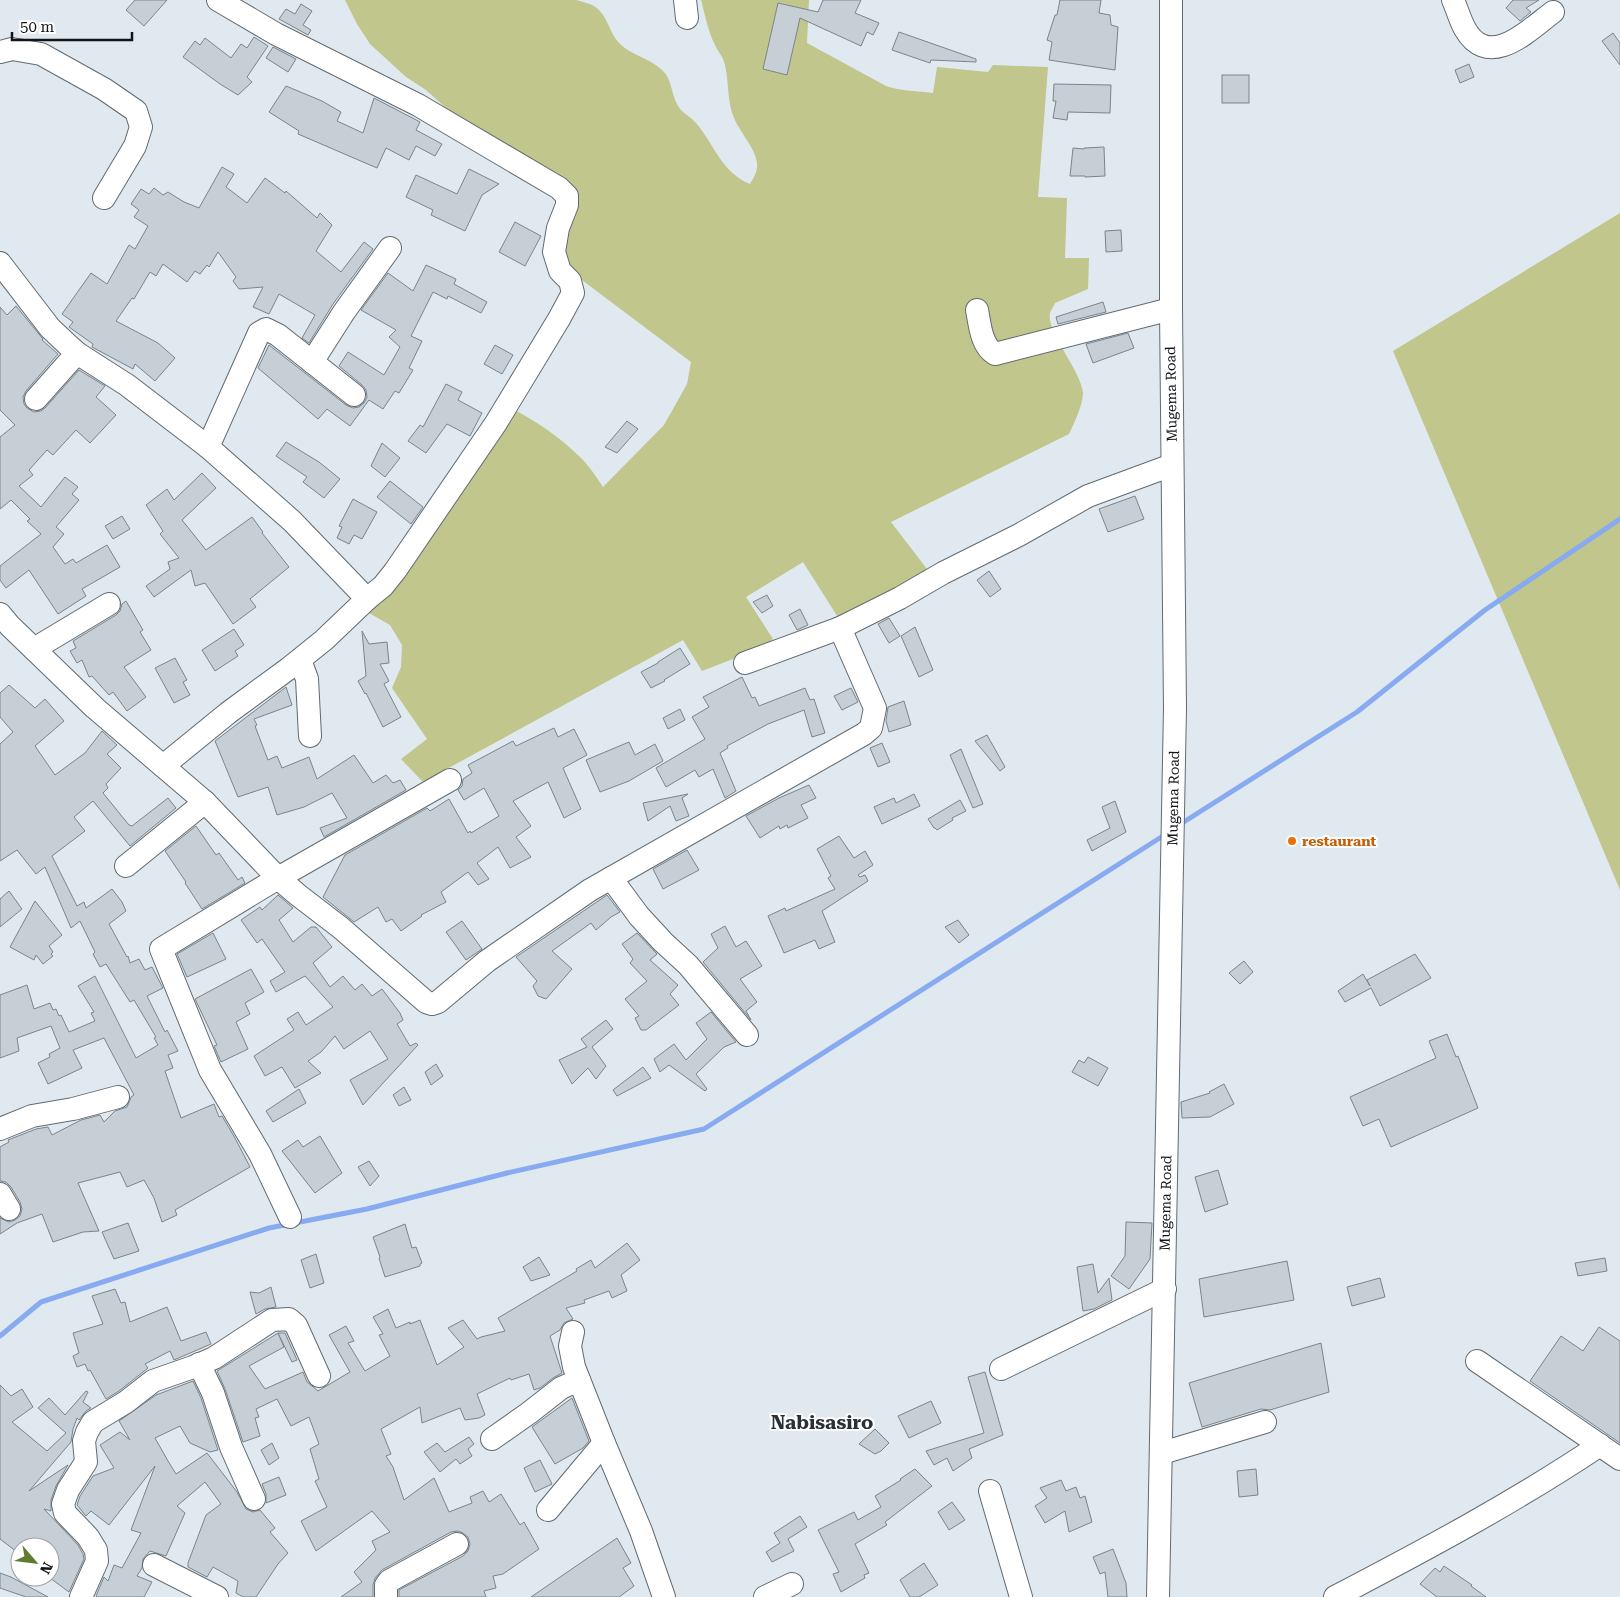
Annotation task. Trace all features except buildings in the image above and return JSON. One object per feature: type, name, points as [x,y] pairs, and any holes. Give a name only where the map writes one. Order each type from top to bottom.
[{"type":"street","points":[[162,766],[228,713],[300,660],[383,586],[496,423],[573,293],[570,281],[560,271],[554,252],[558,228],[567,205],[567,196],[559,188],[418,105],[276,34],[218,0]]},
{"type":"street","name":"Mugema Road","points":[[1158,1597],[1175,708],[1171,309],[1171,0]]},
{"type":"street","points":[[1453,0],[1465,29],[1473,40],[1482,45],[1497,48],[1508,45],[1553,12]]},
{"type":"street","points":[[0,52],[12,48],[41,54],[104,89],[136,111],[141,127],[135,146],[104,198]]},
{"type":"street","points":[[312,362],[344,312],[390,248]]},
{"type":"street","points":[[0,263],[50,328],[77,353],[127,385],[208,447],[292,521],[368,599]]},
{"type":"street","points":[[977,310],[984,340],[990,351],[995,354],[1171,309]]},
{"type":"street","points":[[208,447],[259,333],[266,329],[278,335],[354,395]]},
{"type":"street","points":[[36,399],[77,353]]},
{"type":"street","points":[[745,663],[840,628],[900,598],[943,573],[1020,535],[1088,496],[1172,465]]},
{"type":"street","points":[[34,649],[109,604]]},
{"type":"street","points":[[0,614],[95,708],[205,802],[278,878],[341,928],[426,1002],[432,1004],[438,1002],[487,961],[590,890],[864,734],[871,728],[876,708],[840,628]]},
{"type":"street","points":[[300,660],[307,679],[310,736]]},
{"type":"street","points":[[290,1217],[260,1154],[210,1070],[161,949],[278,878],[450,780]]},
{"type":"street","points":[[126,866],[205,802]]},
{"type":"street","points":[[612,878],[639,916],[688,965],[747,1035]]},
{"type":"street","points":[[0,1129],[32,1116],[73,1109],[118,1097]]},
{"type":"street","points":[[1001,1369],[1165,1289]]},
{"type":"street","points":[[81,1597],[97,1561],[96,1550],[88,1537],[65,1513],[63,1504],[68,1490],[86,1462],[84,1441],[86,1432],[97,1419],[126,1402],[153,1381],[214,1358],[272,1320],[288,1320],[296,1325],[319,1376]]},
{"type":"street","points":[[573,1332],[570,1346],[571,1359],[641,1531],[664,1597]]},
{"type":"street","points":[[1477,1361],[1620,1460]]},
{"type":"street","points":[[199,1364],[213,1393],[231,1447],[254,1498]]},
{"type":"street","points":[[492,1439],[561,1388],[579,1380]]},
{"type":"street","points":[[1162,1453],[1265,1422]]},
{"type":"street","points":[[548,1510],[604,1442]]},
{"type":"street","points":[[1335,1597],[1447,1538],[1553,1478],[1600,1445]]},
{"type":"street","points":[[990,1491],[1021,1597]]},
{"type":"street","points":[[386,1597],[385,1589],[389,1582],[457,1544]]},
{"type":"street","points":[[154,1565],[217,1597]]},
{"type":"street","points":[[765,1597],[792,1584]]},
{"type":"green space","points":[[345,0],[576,0],[592,5],[602,14],[616,40],[624,48],[652,62],[665,74],[679,107],[696,123],[732,173],[750,184],[757,169],[756,157],[732,112],[725,65],[710,34],[701,0],[809,0],[807,43],[886,86],[898,89],[933,93],[937,67],[988,72],[993,65],[1048,67],[1038,197],[1067,198],[1065,258],[1089,258],[1088,289],[1055,303],[1050,313],[1053,330],[1076,373],[1083,393],[1076,420],[1069,434],[891,522],[930,573],[839,619],[803,562],[746,597],[773,639],[764,647],[702,671],[683,640],[423,782],[401,759],[427,739],[392,688],[401,667],[402,645],[390,625],[369,613],[415,559],[510,408],[539,424],[566,444],[585,462],[603,487],[664,425],[687,384],[691,362],[546,253],[567,202],[487,145],[426,90],[406,77],[370,44]]},
{"type":"green space","points":[[1620,213],[1620,890],[1393,351]]},
{"type":"waterway","points":[[1179,825],[1357,712],[1485,610],[1620,519]]},
{"type":"waterway","points":[[0,1336],[41,1302],[269,1228],[367,1209],[507,1173],[704,1129],[1166,834]]},
{"type":"place","name":"restaurant","points":[[1292,841]]},
{"type":"district","name":"Nabisasiro","points":[[822,1422]]}]
